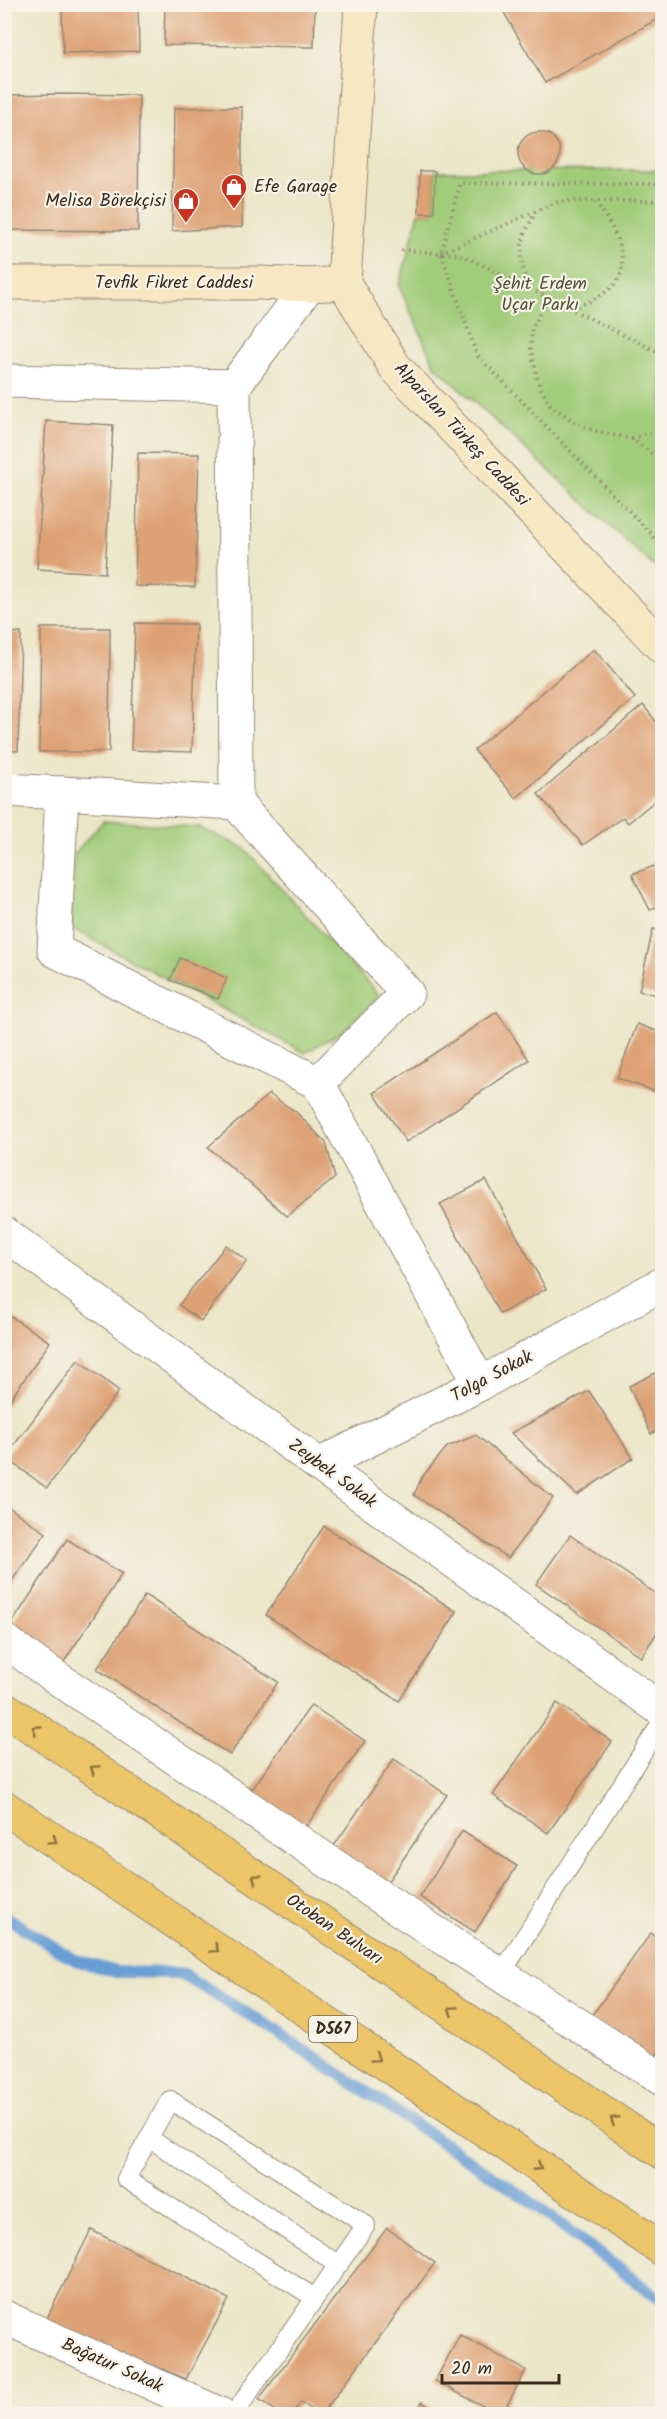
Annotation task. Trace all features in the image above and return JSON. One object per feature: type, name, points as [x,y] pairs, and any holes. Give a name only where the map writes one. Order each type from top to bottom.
[{"type":"highway","name":"Otoban Bulvarı","points":[[4,1708],[663,2152]]},
{"type":"highway","name":"D567","points":[[4,1807],[663,2249]]},
{"type":"street","points":[[344,283],[361,4]]},
{"type":"street","name":"Tevfik Fikret Caddesi","points":[[4,283],[309,285],[344,283]]},
{"type":"street","name":"Alparslan Türkeş Caddesi","points":[[344,283],[395,367],[663,647]]},
{"type":"street","points":[[309,285],[234,386],[236,803],[407,993],[318,1083]]},
{"type":"street","points":[[4,381],[234,386]]},
{"type":"street","points":[[4,790],[236,803]]},
{"type":"street","points":[[62,793],[54,950],[318,1083],[480,1384]]},
{"type":"street","name":"Zeybek Sokak","points":[[4,1233],[319,1465],[663,1710]]},
{"type":"street","name":"Tolga Sokak","points":[[319,1465],[480,1384],[663,1284]]},
{"type":"street","points":[[4,1640],[385,1900],[663,2079]]},
{"type":"street","name":"Bağatur Sokak","points":[[4,2317],[220,2415]]},
{"type":"lane","points":[[501,1974],[663,1722]]},
{"type":"lane","points":[[234,2415],[366,2225],[170,2100],[126,2179],[315,2298]]},
{"type":"lane","points":[[149,2138],[339,2265]]},
{"type":"path","points":[[663,184],[460,183],[441,253],[477,355],[663,545]]},
{"type":"path","points":[[441,253],[559,201],[663,201]]},
{"type":"path","points":[[571,308],[587,303],[614,285],[619,274],[622,258],[618,240],[603,212],[594,201]]},
{"type":"path","points":[[529,288],[521,254],[522,240],[536,211]]},
{"type":"path","points":[[401,250],[462,255],[663,354]]},
{"type":"path","points":[[547,297],[532,330],[531,349],[539,386],[551,406],[576,423],[594,431],[632,439],[653,454],[663,465]]},
{"type":"path","points":[[632,439],[663,428]]},
{"type":"green space","name":"Şehit Erdem Uçar Parkı","points":[[662,170],[662,574],[435,366],[399,286],[419,213],[434,213],[435,171]]},
{"type":"green space","points":[[103,821],[198,827],[243,847],[380,996],[342,1032],[305,1053],[71,928],[74,854]]},
{"type":"building","points":[[165,4],[315,4],[314,47],[164,45]]},
{"type":"building","points":[[499,4],[654,4],[661,17],[545,83]]},
{"type":"building","points":[[62,5],[138,5],[139,51],[63,53]]},
{"type":"building","points":[[4,95],[139,95],[138,231],[4,230]]},
{"type":"building","points":[[242,107],[242,227],[172,231],[174,108]]},
{"type":"building","points":[[539,132],[554,138],[560,153],[554,168],[539,174],[524,168],[518,153],[524,138]]},
{"type":"building","points":[[420,171],[435,171],[434,213],[419,213]]},
{"type":"building","points":[[46,421],[113,425],[105,573],[37,569]]},
{"type":"building","points":[[138,453],[199,454],[195,587],[135,586]]},
{"type":"building","points":[[135,623],[196,624],[192,752],[131,750]]},
{"type":"building","points":[[41,628],[110,628],[109,752],[39,752]]},
{"type":"building","points":[[4,632],[21,633],[18,751],[4,750]]},
{"type":"building","points":[[594,649],[635,698],[516,798],[474,750]]},
{"type":"building","points":[[643,705],[662,729],[662,807],[656,800],[628,823],[623,817],[583,845],[538,794]]},
{"type":"building","points":[[662,861],[662,904],[650,910],[632,874],[660,864]]},
{"type":"building","points":[[653,929],[662,931],[662,996],[639,991]]},
{"type":"building","points":[[180,958],[227,978],[218,999],[170,980]]},
{"type":"building","points":[[497,1012],[529,1060],[406,1142],[374,1093]]},
{"type":"building","points":[[637,1024],[662,1033],[662,1094],[617,1078]]},
{"type":"building","points":[[269,1094],[296,1112],[326,1143],[335,1178],[287,1216],[208,1147]]},
{"type":"building","points":[[486,1180],[546,1289],[500,1314],[440,1204]]},
{"type":"building","points":[[226,1245],[247,1261],[201,1321],[179,1305]]},
{"type":"building","points":[[4,1312],[50,1342],[4,1409]]},
{"type":"building","points":[[78,1360],[119,1391],[47,1488],[5,1457]]},
{"type":"building","points":[[662,1370],[662,1428],[651,1434],[629,1386]]},
{"type":"building","points":[[589,1391],[633,1458],[577,1495],[511,1433]]},
{"type":"building","points":[[476,1435],[553,1498],[508,1558],[414,1495],[422,1477],[447,1447]]},
{"type":"building","points":[[4,1504],[46,1533],[4,1592]]},
{"type":"building","points":[[324,1526],[457,1612],[399,1701],[266,1615]]},
{"type":"building","points":[[570,1535],[662,1598],[662,1625],[641,1657],[536,1584]]},
{"type":"building","points":[[67,1539],[122,1574],[60,1668],[6,1632]]},
{"type":"building","points":[[145,1595],[278,1682],[230,1755],[97,1669]]},
{"type":"building","points":[[557,1703],[612,1742],[548,1833],[493,1795]]},
{"type":"building","points":[[311,1705],[365,1741],[305,1828],[251,1791]]},
{"type":"building","points":[[394,1759],[447,1795],[384,1887],[331,1850]]},
{"type":"building","points":[[462,1831],[517,1866],[475,1932],[420,1897]]},
{"type":"building","points":[[651,1933],[662,1941],[662,2047],[652,2061],[590,2018]]},
{"type":"building","points":[[387,2228],[435,2263],[322,2414],[318,2414],[301,2402],[292,2414],[280,2414],[259,2399]]},
{"type":"building","points":[[91,2230],[229,2299],[186,2379],[46,2320]]},
{"type":"building","points":[[460,2335],[526,2370],[502,2414],[435,2381]]},
{"type":"building","points":[[422,2402],[442,2414],[415,2414]]},
{"type":"waterway","points":[[4,1916],[75,1960],[116,1972],[180,1973],[272,2029],[524,2197],[662,2301]]},
{"type":"place","name":"Efe Garage","points":[[234,210]]},
{"type":"place","name":"Melisa Börekçisi","points":[[186,224]]}]
